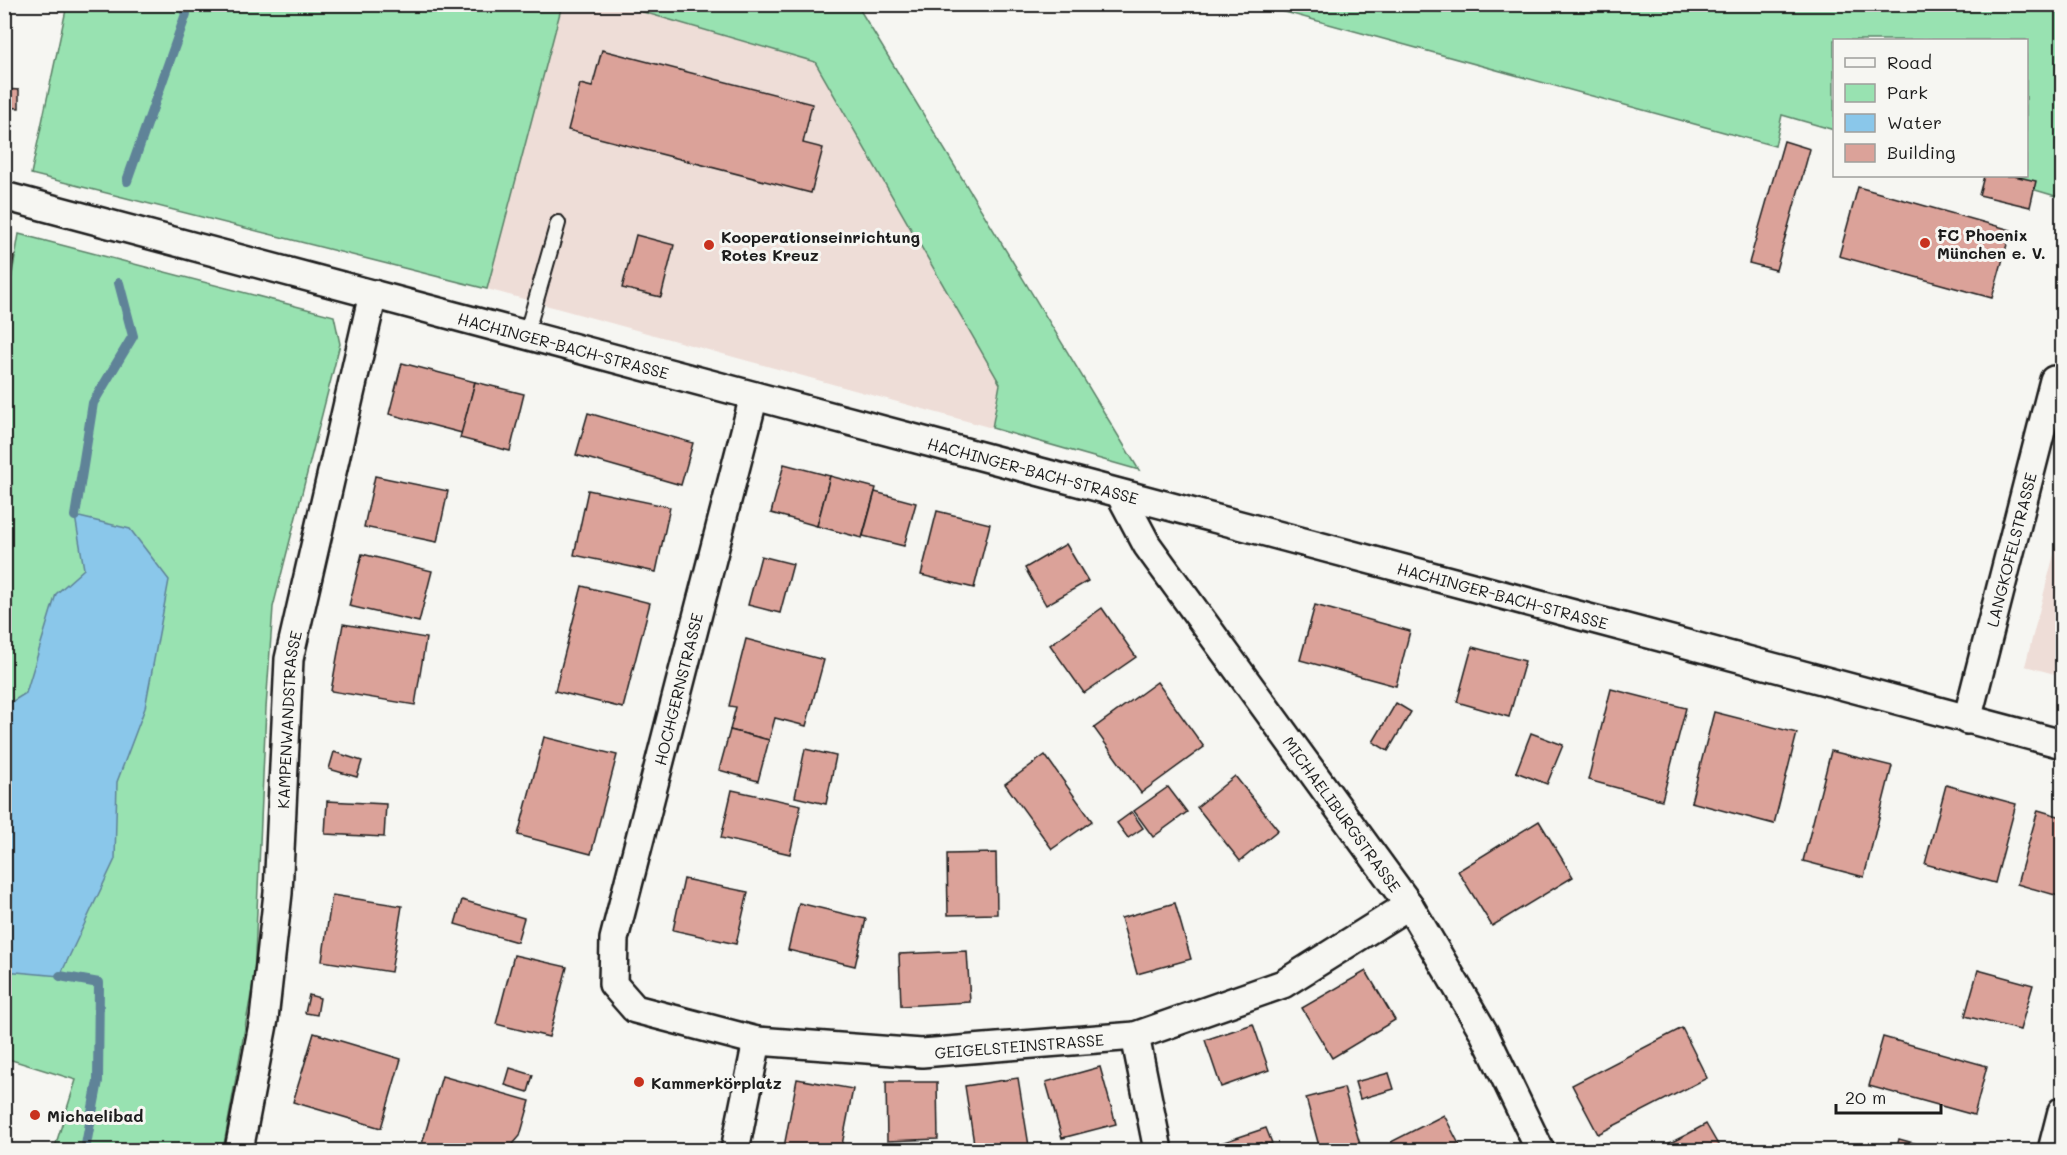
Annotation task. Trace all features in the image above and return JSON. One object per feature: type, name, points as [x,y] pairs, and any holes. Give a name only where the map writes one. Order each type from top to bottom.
[{"type":"street","name":"HACHINGER-BACH-STRASSE","points":[[4,196],[2062,744]]},
{"type":"street","name":"KAMPENWANDSTRASSE","points":[[239,1150],[264,1019],[278,893],[289,658],[373,294]]},
{"type":"street","name":"LANGKOFELSTRASSE","points":[[1966,720],[2054,380]]},
{"type":"street","name":"HOCHGERNSTRASSE","points":[[613,984],[614,939],[754,396]]},
{"type":"street","name":"MICHAELIBURGSTRASSE","points":[[1120,494],[1147,545],[1409,905],[1483,1031],[1540,1150]]},
{"type":"street","name":"GEIGELSTEINSTRASSE","points":[[613,984],[635,1009],[758,1041],[922,1053],[1135,1036],[1283,984],[1409,905]]},
{"type":"street","points":[[1135,1036],[1158,1150]]},
{"type":"street","points":[[735,1150],[758,1041]]},
{"type":"street","points":[[2052,1150],[2062,1111]]},
{"type":"lane","points":[[526,335],[558,223]]},
{"type":"shaded area","name":"Kooperationseinrichtung Rotes Kreuz","points":[[562,5],[619,5],[815,62],[1000,384],[992,428],[487,289]]},
{"type":"shaded area","points":[[2062,523],[2062,676],[2025,666]]},
{"type":"green space","points":[[67,5],[562,5],[487,289],[31,174]]},
{"type":"green space","points":[[619,5],[857,5],[1139,470],[992,428],[1000,384],[815,62]]},
{"type":"green space","points":[[1259,5],[2062,5],[2062,184],[2059,197],[1990,177],[2028,177],[2028,39],[1833,39],[1833,130],[1782,115],[1775,146]]},
{"type":"green space","points":[[19,234],[334,316],[340,344],[273,607],[266,708],[254,978],[223,1150],[54,1150],[76,1080],[5,1058],[4,321]]},
{"type":"water","points":[[75,516],[130,529],[169,580],[145,708],[117,782],[115,859],[60,976],[5,971],[5,706],[26,693],[56,594],[84,569]]},
{"type":"building","points":[[602,50],[812,104],[803,143],[823,148],[811,193],[568,130],[580,84],[592,87]]},
{"type":"building","points":[[4,89],[19,90],[19,108],[4,107]]},
{"type":"building","points":[[1784,141],[1810,149],[1776,270],[1749,263]]},
{"type":"building","points":[[1984,177],[2018,177],[2036,181],[2030,207],[1979,195]]},
{"type":"building","name":"FC Phoenix München e. V.","points":[[1858,187],[2011,230],[1992,298],[1839,256]]},
{"type":"building","points":[[636,235],[674,245],[661,297],[622,288]]},
{"type":"building","points":[[4,255],[14,256],[9,284],[4,283]]},
{"type":"building","points":[[402,363],[475,382],[462,433],[389,414]]},
{"type":"building","points":[[475,382],[524,394],[510,451],[460,438]]},
{"type":"building","points":[[588,413],[693,443],[681,485],[576,455]]},
{"type":"building","points":[[784,464],[830,476],[817,526],[771,513]]},
{"type":"building","points":[[375,476],[448,491],[437,542],[364,527]]},
{"type":"building","points":[[830,476],[876,488],[862,538],[817,526]]},
{"type":"building","points":[[588,490],[670,507],[656,572],[574,555]]},
{"type":"building","points":[[875,492],[916,503],[904,546],[863,536]]},
{"type":"building","points":[[937,511],[990,524],[974,588],[921,575]]},
{"type":"building","points":[[1066,544],[1088,581],[1046,605],[1025,568]]},
{"type":"building","points":[[362,554],[432,571],[419,622],[349,606]]},
{"type":"building","points":[[761,556],[793,564],[780,613],[748,605]]},
{"type":"building","points":[[582,586],[650,603],[623,708],[555,691]]},
{"type":"building","points":[[2062,604],[2062,631],[2056,629]]},
{"type":"building","points":[[1315,605],[1410,631],[1396,686],[1300,660]]},
{"type":"building","points":[[1102,608],[1136,657],[1084,693],[1050,645]]},
{"type":"building","points":[[343,624],[426,638],[415,705],[331,691]]},
{"type":"building","points":[[746,639],[824,660],[806,726],[775,718],[769,740],[730,730],[736,707],[729,706]]},
{"type":"building","points":[[1472,647],[1525,661],[1509,717],[1457,702]]},
{"type":"building","points":[[1157,682],[1204,747],[1141,793],[1094,728]]},
{"type":"building","points":[[1611,689],[1686,708],[1662,800],[1588,780]]},
{"type":"building","points":[[1396,703],[1411,712],[1388,751],[1373,742]]},
{"type":"building","points":[[1714,712],[1797,733],[1774,824],[1691,802]]},
{"type":"building","points":[[730,730],[769,740],[758,781],[719,770]]},
{"type":"building","points":[[1531,733],[1563,745],[1547,784],[1516,772]]},
{"type":"building","points":[[544,737],[617,755],[591,854],[518,835]]},
{"type":"building","points":[[805,749],[836,756],[826,804],[795,797]]},
{"type":"building","points":[[1831,751],[1892,766],[1864,877],[1803,861]]},
{"type":"building","points":[[334,752],[362,761],[357,777],[329,769]]},
{"type":"building","points":[[1045,755],[1092,821],[1052,849],[1005,784]]},
{"type":"building","points":[[1235,776],[1278,830],[1240,861],[1197,807]]},
{"type":"building","points":[[1946,785],[2016,804],[1995,883],[1925,864]]},
{"type":"building","points":[[1168,787],[1187,812],[1153,837],[1134,811]]},
{"type":"building","points":[[732,790],[801,805],[790,854],[721,838]]},
{"type":"building","points":[[327,801],[386,804],[384,837],[325,834]]},
{"type":"building","points":[[2038,810],[2062,817],[2062,897],[2017,884]]},
{"type":"building","points":[[1132,812],[1143,828],[1128,838],[1117,823]]},
{"type":"building","points":[[1539,821],[1573,877],[1492,926],[1458,871]]},
{"type":"building","points":[[996,853],[997,914],[948,915],[947,854]]},
{"type":"building","points":[[684,879],[748,892],[736,944],[673,930]]},
{"type":"building","points":[[332,895],[402,906],[391,972],[322,961]]},
{"type":"building","points":[[462,900],[524,918],[517,942],[455,924]]},
{"type":"building","points":[[799,903],[866,919],[855,966],[788,950]]},
{"type":"building","points":[[1175,903],[1191,959],[1137,974],[1121,918]]},
{"type":"building","points":[[967,951],[970,1002],[901,1006],[899,954]]},
{"type":"building","points":[[514,955],[567,967],[549,1037],[496,1024]]},
{"type":"building","points":[[1978,970],[2033,985],[2020,1030],[1965,1016]]},
{"type":"building","points":[[1366,971],[1395,1020],[1332,1058],[1302,1008]]},
{"type":"building","points":[[309,995],[320,998],[317,1015],[305,1013]]},
{"type":"building","points":[[1253,1024],[1269,1070],[1221,1087],[1205,1040]]},
{"type":"building","points":[[1682,1028],[1707,1078],[1598,1134],[1572,1085]]},
{"type":"building","points":[[314,1033],[401,1059],[381,1128],[293,1102]]},
{"type":"building","points":[[1883,1037],[1987,1066],[1974,1115],[1869,1086]]},
{"type":"building","points":[[1100,1067],[1116,1124],[1062,1138],[1046,1082]]},
{"type":"building","points":[[510,1068],[533,1075],[528,1092],[505,1085]]},
{"type":"building","points":[[1389,1073],[1394,1089],[1360,1099],[1355,1082]]},
{"type":"building","points":[[442,1076],[530,1101],[520,1136],[508,1150],[445,1150],[422,1144]]},
{"type":"building","points":[[1018,1078],[1029,1146],[1004,1150],[975,1150],[965,1086]]},
{"type":"building","points":[[797,1079],[853,1089],[841,1150],[804,1150],[784,1147]]},
{"type":"building","points":[[886,1082],[937,1082],[938,1139],[887,1141]]},
{"type":"building","points":[[1344,1088],[1361,1148],[1332,1150],[1330,1143],[1319,1146],[1306,1098]]},
{"type":"building","points":[[1444,1115],[1462,1150],[1396,1150],[1391,1142]]},
{"type":"building","points":[[1706,1124],[1721,1150],[1656,1150],[1686,1135]]},
{"type":"building","points":[[1266,1128],[1272,1143],[1262,1147],[1261,1143],[1238,1150],[1223,1150],[1221,1143]]},
{"type":"building","points":[[1899,1139],[1939,1150],[1896,1150]]},
{"type":"building","points":[[1261,1143],[1263,1150],[1238,1150]]},
{"type":"waterway","points":[[127,181],[186,14],[184,4]]},
{"type":"waterway","points":[[75,516],[93,403],[133,336],[119,283]]},
{"type":"waterway","points":[[60,976],[99,983],[98,1081],[85,1150]]},
{"type":"place","name":"FC Phoenix München e. V.","points":[[1925,243]]},
{"type":"place","name":"Kooperationseinrichtung Rotes Kreuz","points":[[709,245]]},
{"type":"place","name":"Kammerkörplatz","points":[[639,1082]]},
{"type":"place","name":"Michaelibad","points":[[35,1115]]}]
